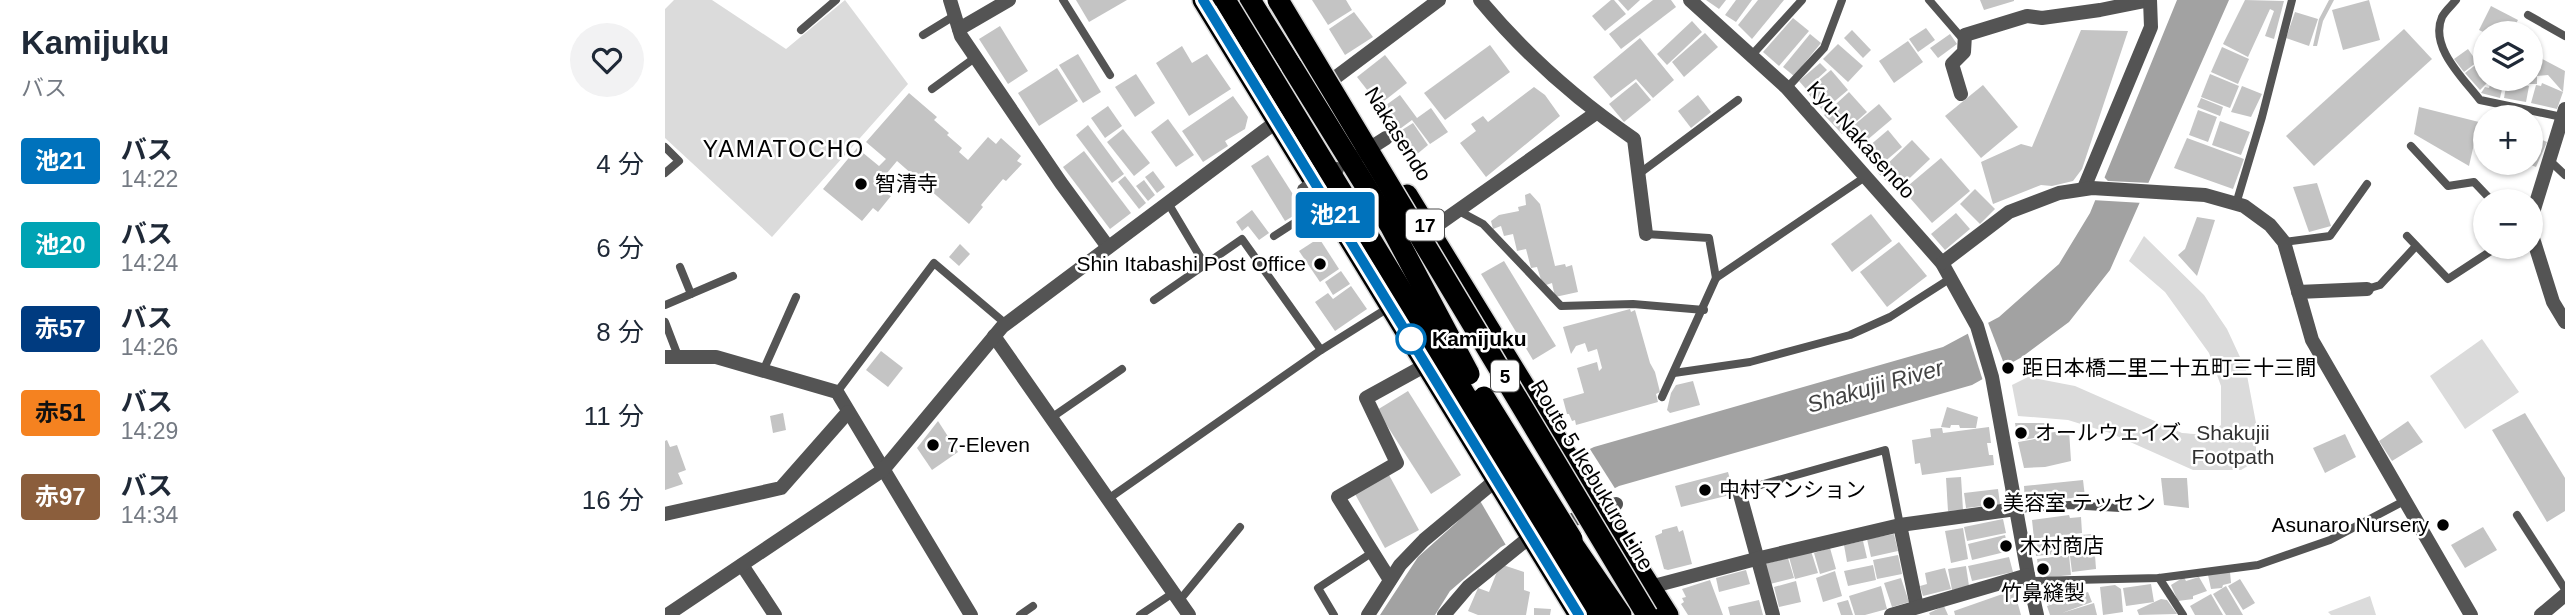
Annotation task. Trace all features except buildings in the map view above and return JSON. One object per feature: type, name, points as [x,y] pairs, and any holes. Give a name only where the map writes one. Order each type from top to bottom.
[{"type":"highway","points":[[1203,0],[1579,615]]},
{"type":"highway","name":"5","points":[[1225,0],[1599,615]]},
{"type":"highway","points":[[1250,0],[1391,227],[1531,484],[1620,615]]},
{"type":"highway","name":"Route 5 Ikebukuro Line","points":[[1278,0],[1647,615]]},
{"type":"highway","name":"Nakasendo","points":[[1286,0],[1564,451],[1605,506],[1668,615]]},
{"type":"highway","points":[[1278,121],[1336,158],[1620,615]]},
{"type":"street","points":[[950,0],[961,36],[1108,247]]},
{"type":"street","points":[[957,23],[1009,0]]},
{"type":"street","points":[[667,615],[883,470],[1006,324],[1439,0]]},
{"type":"street","points":[[1480,0],[1507,33],[1596,113],[1634,139],[1646,234]]},
{"type":"street","name":"Kyu-Nakasendo","points":[[1690,0],[1787,88],[1942,264],[1951,278],[1977,326],[1992,377],[2016,509]]},
{"type":"street","points":[[1961,94],[1952,64],[1965,52],[1965,35],[2027,16],[2042,18],[2150,0],[2151,27],[2088,188]]},
{"type":"street","points":[[1429,231],[1596,113]]},
{"type":"street","points":[[2540,189],[2564,113]]},
{"type":"street","points":[[1304,190],[1386,138]]},
{"type":"street","points":[[1942,264],[2009,212],[2059,193],[2088,188],[2206,195],[2244,206],[2270,225],[2284,242],[2312,340],[2471,615]]},
{"type":"street","points":[[2539,259],[2553,302],[2565,322]]},
{"type":"street","points":[[2298,292],[2367,289]]},
{"type":"street","points":[[994,336],[1189,615]]},
{"type":"street","points":[[671,357],[716,356],[837,393],[971,615]]},
{"type":"street","points":[[1390,580],[1338,497],[1397,463],[1366,398],[1426,365]]},
{"type":"street","points":[[665,514],[781,488],[848,412]]},
{"type":"street","points":[[1369,615],[1400,565],[1424,540],[1497,482]]},
{"type":"street","points":[[1739,491],[1773,615]]},
{"type":"street","points":[[1444,615],[1468,587],[1531,536],[1605,506]]},
{"type":"street","points":[[1650,587],[1900,525],[2016,509],[2037,615]]},
{"type":"street","points":[[1900,525],[1917,607]]},
{"type":"street","points":[[742,565],[775,615]]},
{"type":"street","points":[[1891,615],[2028,578]]},
{"type":"street","points":[[2541,615],[2565,595]]},
{"type":"lane","points":[[801,30],[836,0]]},
{"type":"lane","points":[[1063,0],[1110,75]]},
{"type":"lane","points":[[1751,56],[1803,0]]},
{"type":"lane","points":[[1787,88],[1824,48],[1842,0]]},
{"type":"lane","points":[[1929,0],[1961,37],[1965,35]]},
{"type":"lane","points":[[2236,204],[2292,0]]},
{"type":"lane","points":[[2456,0],[2443,16],[2439,38],[2451,63],[2480,100],[2564,113]]},
{"type":"lane","points":[[2528,15],[2565,36]]},
{"type":"lane","points":[[923,35],[957,23]]},
{"type":"lane","points":[[932,89],[976,57]]},
{"type":"lane","points":[[1640,173],[1738,100]]},
{"type":"lane","points":[[2411,146],[2448,186],[2474,182],[2481,189]]},
{"type":"lane","points":[[665,148],[680,161],[665,173]]},
{"type":"lane","points":[[2549,160],[2565,175]]},
{"type":"lane","points":[[1716,278],[1865,177]]},
{"type":"lane","points":[[2284,242],[2330,236],[2367,184]]},
{"type":"lane","points":[[1274,236],[1327,202]]},
{"type":"lane","points":[[1168,203],[1205,265]]},
{"type":"lane","points":[[1457,210],[1483,224],[1561,306],[1633,304],[1704,310]]},
{"type":"lane","points":[[1646,234],[1709,238],[1716,278],[1704,310],[1662,397]]},
{"type":"lane","points":[[2407,236],[2448,279],[2479,259]]},
{"type":"lane","points":[[1154,300],[1242,239],[1321,350]]},
{"type":"lane","points":[[2367,289],[2380,285],[2416,246]]},
{"type":"lane","points":[[837,393],[934,263],[1006,324]]},
{"type":"lane","points":[[680,267],[691,294]]},
{"type":"lane","points":[[665,304],[733,276]]},
{"type":"lane","points":[[1674,373],[1750,362],[1850,335],[1890,317],[1951,278]]},
{"type":"lane","points":[[763,371],[796,297]]},
{"type":"lane","points":[[1108,499],[1321,350],[1391,306]]},
{"type":"lane","points":[[665,322],[671,357]]},
{"type":"lane","points":[[1051,418],[1122,369]]},
{"type":"lane","points":[[1739,491],[1885,450],[1900,525]]},
{"type":"lane","points":[[2028,578],[2159,578],[2258,565],[2330,540],[2406,500]]},
{"type":"lane","points":[[2016,509],[2069,505],[2120,508]]},
{"type":"lane","points":[[2517,515],[2565,589]]},
{"type":"lane","points":[[1140,615],[1176,597],[1240,527]]},
{"type":"lane","points":[[1333,615],[1318,588],[1373,552]]},
{"type":"lane","points":[[2159,578],[2183,615]]},
{"type":"lane","points":[[1020,615],[1033,606]]},
{"type":"green space","points":[[674,0],[712,0],[786,49],[845,0],[908,84],[772,237],[665,138],[665,9]]},
{"type":"green space","name":"Shakujii Footpath","points":[[2144,236],[2204,295],[2227,329],[2246,370],[2256,423],[2256,461],[2241,470],[2193,470],[2110,433],[2068,420],[2018,416],[2012,385],[2028,377],[2075,386],[2182,433],[2208,433],[2221,425],[2221,386],[2209,353],[2165,292],[2129,261]]},
{"type":"green space","points":[[2482,339],[2519,392],[2465,429],[2430,376]]},
{"type":"green space","points":[[2370,596],[2376,615],[2331,615],[2328,612]]},
{"type":"water","name":"Shakujii River","points":[[2177,0],[2229,0],[2110,270],[2069,322],[2022,357],[1972,385],[1619,486],[1501,547],[1450,591],[1435,615],[1380,615],[1418,557],[1473,505],[1594,447],[1943,347],[1999,317],[2059,264],[2090,213]]},
{"type":"pier","points":[[2102,175],[2108,181],[2151,183],[2143,203],[2092,200]]},
{"type":"pier","points":[[1987,320],[2006,369],[1983,381],[1967,331]]},
{"type":"pier","points":[[1588,446],[1616,490],[1507,547],[1479,499]]},
{"type":"bus line","name":"池21","points":[[1203,0],[1579,615]]},
{"type":"place","name":"智清寺","points":[[861,184]]},
{"type":"place","name":"Shin Itabashi Post Office","points":[[1320,264]]},
{"type":"place","name":"Kamijuku","points":[[1411,339]]},
{"type":"place","name":"距日本橋二里二十五町三十三間","points":[[2008,368]]},
{"type":"place","name":"オールウェイズ","points":[[2021,433]]},
{"type":"place","name":"7-Eleven","points":[[933,445]]},
{"type":"place","name":"中村マンション","points":[[1705,490]]},
{"type":"place","name":"美容室 テッセン","points":[[1989,503]]},
{"type":"place","name":"Asunaro Nursery","points":[[2443,525]]},
{"type":"place","name":"木村商店","points":[[2006,546]]},
{"type":"place","name":"竹鼻縫製","points":[[2043,569]]},
{"type":"district","name":"YAMATOCHO","points":[[784,149]]}]
